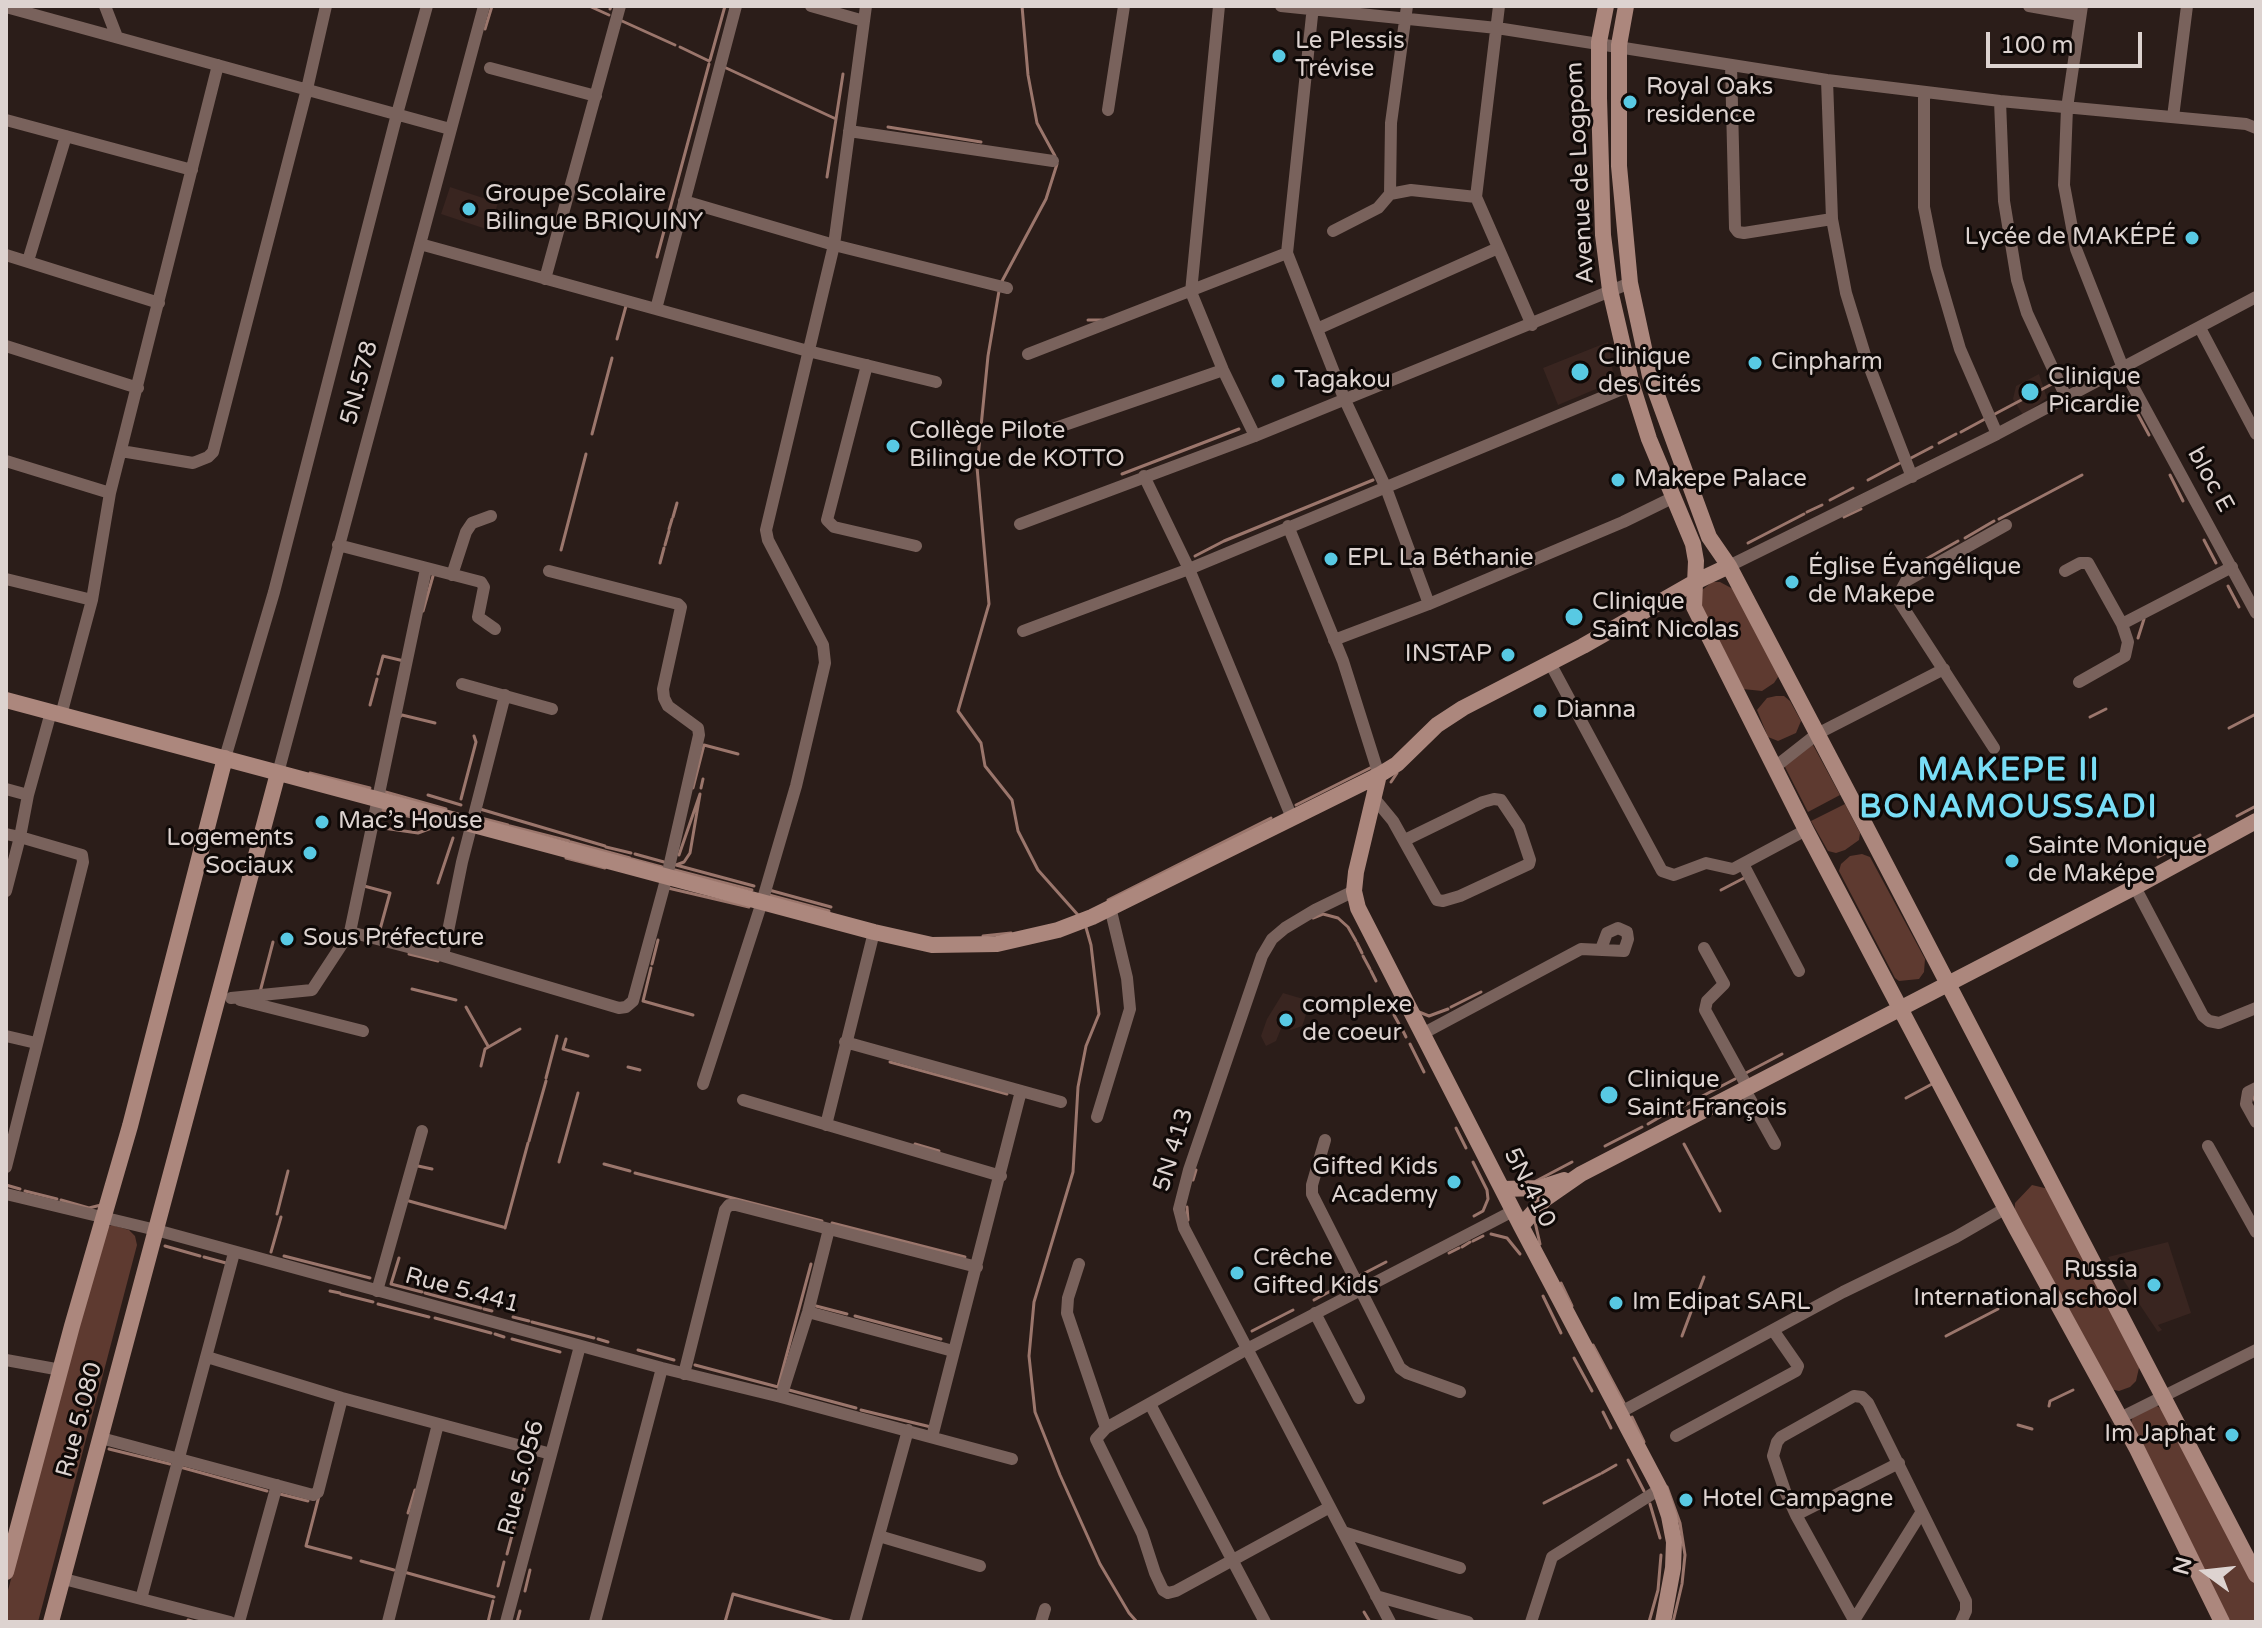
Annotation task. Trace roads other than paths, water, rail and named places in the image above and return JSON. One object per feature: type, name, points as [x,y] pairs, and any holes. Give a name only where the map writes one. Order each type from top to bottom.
[{"type":"main road","name":"Avenue de Logpom","points":[[1606,6],[1599,42],[1600,174],[1610,290],[1632,385],[1649,439],[1695,552],[1694,607],[1806,830],[2120,1418],[2222,1622]]},
{"type":"main road","name":"Avenue de Logpom","points":[[1626,6],[1619,45],[1619,166],[1630,283],[1650,376],[1709,537],[1729,566],[2256,1575]]},
{"type":"main road","points":[[6,700],[874,932],[932,945],[997,944],[1058,930],[1092,917],[1379,775],[1397,764],[1437,725],[1463,708],[1729,566]]},
{"type":"main road","name":"Rue 5.080","points":[[6,1572],[147,1063],[225,758]]},
{"type":"main road","name":"Rue 5.080","points":[[51,1622],[156,1230],[225,996],[278,773]]},
{"type":"main road","name":"5N.410","points":[[1379,775],[1354,891],[1365,924],[1660,1489],[1674,1542],[1673,1568],[1663,1622]]},
{"type":"main road","points":[[1517,1218],[1581,1174],[2135,887],[2256,821]]},
{"type":"main road","points":[[1503,1189],[1539,1188],[1581,1174]]},
{"type":"street","points":[[105,6],[117,37]]},
{"type":"street","points":[[121,451],[193,463],[213,452],[326,6]]},
{"type":"street","points":[[225,758],[278,577],[427,6]]},
{"type":"street","name":"5N.578","points":[[278,773],[484,6]]},
{"type":"street","points":[[545,279],[620,6]]},
{"type":"street","points":[[656,309],[736,6]]},
{"type":"street","points":[[811,6],[864,21]]},
{"type":"street","points":[[703,1084],[796,786],[825,663],[823,645],[768,540],[766,530],[834,245],[866,6]]},
{"type":"street","points":[[1108,110],[1124,6]]},
{"type":"street","points":[[1219,6],[1191,292],[1223,370],[1255,436]]},
{"type":"street","points":[[1281,6],[1406,12],[1827,80],[2255,126]]},
{"type":"street","points":[[1499,6],[1476,197],[1532,325]]},
{"type":"street","points":[[2029,6],[2081,11]]},
{"type":"street","points":[[2173,117],[2187,6]]},
{"type":"street","points":[[6,7],[450,129]]},
{"type":"street","points":[[1313,7],[1287,253],[1344,398],[1386,488],[1429,604]]},
{"type":"street","name":"bloc E","points":[[2081,11],[2067,108],[2064,185],[2069,218],[2091,291],[2123,368],[2256,613]]},
{"type":"street","points":[[1390,194],[1391,123],[1406,12]]},
{"type":"street","points":[[6,891],[28,795],[92,600],[110,493],[218,65]]},
{"type":"street","points":[[1731,65],[1735,228],[1744,233],[1832,219]]},
{"type":"street","points":[[490,68],[596,96]]},
{"type":"street","points":[[1827,80],[1832,219],[1846,293],[1866,358],[1912,477]]},
{"type":"street","points":[[1924,92],[1924,207],[1936,267],[1960,349],[1997,434]]},
{"type":"street","points":[[2000,101],[2004,201],[2017,280],[2027,313],[2066,397]]},
{"type":"street","points":[[6,120],[192,170]]},
{"type":"street","points":[[849,131],[1053,161]]},
{"type":"street","points":[[28,261],[66,136]]},
{"type":"street","points":[[1333,231],[1378,208],[1390,194],[1411,190],[1476,197]]},
{"type":"street","points":[[684,201],[834,245],[1007,288]]},
{"type":"street","points":[[420,244],[808,351],[936,382]]},
{"type":"street","points":[[1317,329],[1498,248]]},
{"type":"street","points":[[1028,354],[1287,253]]},
{"type":"street","points":[[6,255],[159,303]]},
{"type":"street","points":[[1020,524],[1255,436],[1630,283]]},
{"type":"street","points":[[1729,566],[1997,434],[2256,297]]},
{"type":"street","points":[[2200,328],[2256,434]]},
{"type":"street","points":[[6,346],[138,388]]},
{"type":"street","points":[[867,365],[828,524],[916,546]]},
{"type":"street","points":[[1047,431],[1223,370]]},
{"type":"street","points":[[1023,631],[1189,569],[1632,385]]},
{"type":"street","points":[[6,461],[110,493]]},
{"type":"street","points":[[1144,476],[1189,569],[1292,818]]},
{"type":"street","points":[[1334,640],[1570,545],[1672,498]]},
{"type":"street","points":[[452,575],[466,532],[472,523],[491,516]]},
{"type":"street","points":[[1994,748],[1899,601],[1901,587],[1906,581],[2006,525]]},
{"type":"street","points":[[1288,526],[1334,640],[1379,775]]},
{"type":"street","points":[[338,545],[483,584],[478,617],[495,629]]},
{"type":"street","points":[[2065,571],[2080,563],[2088,563],[2122,624],[2128,642],[2125,656],[2079,682]]},
{"type":"street","points":[[2122,624],[2232,567]]},
{"type":"street","points":[[225,996],[312,990],[350,932],[426,569]]},
{"type":"street","points":[[350,932],[619,1008],[633,1001],[667,876],[699,735],[698,728],[668,706],[664,698],[663,689],[681,607],[549,571]]},
{"type":"street","points":[[6,579],[92,600]]},
{"type":"street","points":[[1550,663],[1662,871],[1674,875],[1706,863],[1729,870],[1806,830]]},
{"type":"street","points":[[1775,767],[1817,734],[1944,669]]},
{"type":"street","points":[[462,684],[552,709]]},
{"type":"street","points":[[443,956],[471,823],[505,695]]},
{"type":"street","points":[[6,789],[28,795]]},
{"type":"street","points":[[1374,798],[1405,840],[1434,897],[1443,901],[1474,890],[1529,864],[1530,860],[1519,827],[1501,800],[1483,802],[1405,840]]},
{"type":"street","points":[[6,834],[83,858],[6,1167]]},
{"type":"street","points":[[1743,864],[1799,971]]},
{"type":"street","points":[[2135,887],[2203,1016],[2219,1023],[2256,1008]]},
{"type":"street","name":"5N 413","points":[[1354,891],[1300,918],[1272,939],[1267,947],[1179,1209],[1184,1228],[1390,1622]]},
{"type":"street","points":[[1097,1117],[1130,1009],[1127,978],[1110,907]]},
{"type":"street","points":[[826,1125],[874,932]]},
{"type":"street","points":[[1704,948],[1724,984],[1707,1001],[1705,1010],[1775,1144]]},
{"type":"street","points":[[1424,1033],[1581,949],[1601,949]]},
{"type":"street","points":[[225,996],[363,1031]]},
{"type":"street","points":[[6,1036],[36,1043]]},
{"type":"street","points":[[845,1042],[1061,1102]]},
{"type":"street","points":[[2256,1088],[2248,1092],[2246,1104],[2256,1122]]},
{"type":"street","points":[[932,1437],[1021,1091]]},
{"type":"street","points":[[743,1100],[1001,1176]]},
{"type":"street","points":[[377,1291],[422,1131]]},
{"type":"street","points":[[1325,1140],[1312,1194],[1403,1372],[1460,1392]]},
{"type":"street","points":[[2208,1146],[2256,1232]]},
{"type":"street","name":"Rue 5.441","points":[[6,1194],[156,1230],[684,1374],[1012,1459]]},
{"type":"street","points":[[684,1374],[725,1210],[729,1205],[977,1267]]},
{"type":"street","points":[[1621,1412],[2006,1208]]},
{"type":"street","points":[[1330,1507],[1168,1593],[1163,1590],[1142,1533],[1096,1443],[1098,1435],[1247,1349],[1361,1289],[1517,1218]]},
{"type":"street","points":[[781,1397],[808,1312],[829,1229]]},
{"type":"street","points":[[141,1599],[234,1253]]},
{"type":"street","points":[[1079,1264],[1068,1298],[1067,1313],[1106,1428]]},
{"type":"street","points":[[808,1312],[953,1351]]},
{"type":"street","points":[[1315,1313],[1359,1398]]},
{"type":"street","points":[[1676,1436],[1796,1371],[1798,1366],[1773,1330]]},
{"type":"street","name":"Rue 5.056","points":[[506,1622],[580,1346]]},
{"type":"street","points":[[2120,1418],[2256,1350]]},
{"type":"street","points":[[207,1357],[342,1398],[551,1454]]},
{"type":"street","points":[[6,1360],[61,1370]]},
{"type":"street","points":[[595,1622],[662,1368]]},
{"type":"street","points":[[1921,1513],[1854,1621],[1785,1491],[1773,1456],[1777,1442],[1854,1396],[1862,1397],[1899,1463],[1966,1601],[1961,1622]]},
{"type":"street","points":[[101,1438],[313,1495],[318,1492],[342,1398]]},
{"type":"street","points":[[1150,1404],[1265,1622]]},
{"type":"street","points":[[388,1622],[438,1424]]},
{"type":"street","points":[[855,1622],[908,1430]]},
{"type":"street","points":[[1796,1515],[1899,1463]]},
{"type":"street","points":[[239,1622],[277,1485]]},
{"type":"street","points":[[1531,1622],[1549,1564],[1558,1551],[1660,1489]]},
{"type":"street","points":[[1343,1532],[1460,1568]]},
{"type":"street","points":[[879,1536],[980,1566]]},
{"type":"street","points":[[64,1579],[230,1622]]},
{"type":"street","points":[[1376,1596],[1468,1622]]},
{"type":"street","points":[[1041,1622],[1045,1609]]},
{"type":"waterway","points":[[485,29],[492,6]]},
{"type":"waterway","points":[[589,6],[609,15]]},
{"type":"waterway","points":[[710,60],[725,6]]},
{"type":"waterway","points":[[1022,6],[1028,75],[1037,123],[1055,156]]},
{"type":"waterway","points":[[622,21],[675,45]]},
{"type":"waterway","points":[[680,47],[709,61]]},
{"type":"waterway","points":[[657,257],[709,64]]},
{"type":"waterway","points":[[724,67],[836,119]]},
{"type":"waterway","points":[[827,177],[843,74]]},
{"type":"waterway","points":[[888,127],[981,142]]},
{"type":"waterway","points":[[1001,283],[1046,199],[1057,164]]},
{"type":"waterway","points":[[999,291],[988,356],[977,467],[989,604],[958,711],[981,743],[985,766],[1012,800],[1018,831],[1038,870],[1078,915]]},
{"type":"waterway","points":[[617,339],[626,306]]},
{"type":"waterway","points":[[1088,320],[1102,320]]},
{"type":"waterway","points":[[592,434],[612,358]]},
{"type":"waterway","points":[[2031,395],[2052,384]]},
{"type":"waterway","points":[[1993,415],[2027,397]]},
{"type":"waterway","points":[[2129,398],[2149,435]]},
{"type":"waterway","points":[[1961,432],[1985,419]]},
{"type":"waterway","points":[[1122,474],[1239,429]]},
{"type":"waterway","points":[[1939,443],[1956,434]]},
{"type":"waterway","points":[[1911,458],[1932,447]]},
{"type":"waterway","points":[[561,550],[586,454]]},
{"type":"waterway","points":[[1868,480],[1900,463]]},
{"type":"waterway","points":[[1999,519],[2082,475]]},
{"type":"waterway","points":[[2170,475],[2183,501]]},
{"type":"waterway","points":[[1195,556],[1224,541],[1373,480]]},
{"type":"waterway","points":[[1830,500],[1853,488]]},
{"type":"waterway","points":[[673,517],[677,503]]},
{"type":"waterway","points":[[1807,512],[1822,505]]},
{"type":"waterway","points":[[1844,517],[1861,509]]},
{"type":"waterway","points":[[1748,543],[1804,514]]},
{"type":"waterway","points":[[669,529],[672,519]]},
{"type":"waterway","points":[[1965,538],[1994,521]]},
{"type":"waterway","points":[[665,545],[669,531]]},
{"type":"waterway","points":[[2204,540],[2216,563]]},
{"type":"waterway","points":[[1912,567],[1958,541]]},
{"type":"waterway","points":[[660,563],[664,548]]},
{"type":"waterway","points":[[423,611],[433,576]]},
{"type":"waterway","points":[[2228,586],[2239,607]]},
{"type":"waterway","points":[[2138,638],[2144,619]]},
{"type":"waterway","points":[[378,674],[383,656],[404,661]]},
{"type":"waterway","points":[[370,705],[377,679]]},
{"type":"waterway","points":[[2090,717],[2106,709]]},
{"type":"waterway","points":[[2229,728],[2256,714]]},
{"type":"waterway","points":[[400,717],[435,723]]},
{"type":"waterway","points":[[461,799],[476,742],[474,736]]},
{"type":"waterway","points":[[693,788],[704,745],[738,754]]},
{"type":"waterway","points":[[1296,805],[1372,767]]},
{"type":"waterway","points":[[310,773],[370,788]]},
{"type":"waterway","points":[[1391,782],[1397,773]]},
{"type":"waterway","points":[[701,788],[703,779]]},
{"type":"waterway","points":[[382,791],[446,809]]},
{"type":"waterway","points":[[676,865],[684,862],[690,853],[700,794],[679,855]]},
{"type":"waterway","points":[[428,795],[461,805]]},
{"type":"waterway","points":[[2237,816],[2256,806]]},
{"type":"waterway","points":[[378,809],[433,822]]},
{"type":"waterway","points":[[480,809],[605,846]]},
{"type":"waterway","points":[[477,817],[508,825]]},
{"type":"waterway","points":[[1108,900],[1271,818]]},
{"type":"waterway","points":[[510,826],[569,841]]},
{"type":"waterway","points":[[376,827],[418,833],[434,827]]},
{"type":"waterway","points":[[2158,857],[2200,835]]},
{"type":"waterway","points":[[438,883],[453,838]]},
{"type":"waterway","points":[[571,842],[630,858]]},
{"type":"waterway","points":[[606,847],[631,853]]},
{"type":"waterway","points":[[635,854],[664,862]]},
{"type":"waterway","points":[[566,858],[605,868]]},
{"type":"waterway","points":[[632,859],[662,867]]},
{"type":"waterway","points":[[676,865],[754,886]]},
{"type":"waterway","points":[[675,870],[752,890]]},
{"type":"waterway","points":[[1721,890],[1746,877]]},
{"type":"waterway","points":[[364,886],[390,893],[379,933]]},
{"type":"waterway","points":[[668,888],[749,907]]},
{"type":"waterway","points":[[769,890],[831,907]]},
{"type":"waterway","points":[[769,895],[829,911]]},
{"type":"waterway","points":[[1313,918],[1323,914],[1338,918],[1356,941]]},
{"type":"waterway","points":[[1085,924],[1091,945],[1099,1014],[1086,1046],[1078,1087],[1073,1172],[1034,1302],[1029,1356],[1035,1412],[1060,1475],[1100,1564],[1137,1622]]},
{"type":"waterway","points":[[983,936],[1011,933]]},
{"type":"waterway","points":[[652,964],[658,940]]},
{"type":"waterway","points":[[260,992],[273,942]]},
{"type":"waterway","points":[[1357,943],[1362,953]]},
{"type":"waterway","points":[[409,954],[438,961]]},
{"type":"waterway","points":[[1363,956],[1370,969]]},
{"type":"waterway","points":[[651,968],[643,1001],[693,1015]]},
{"type":"waterway","points":[[1371,971],[1376,981]]},
{"type":"waterway","points":[[412,989],[456,1000]]},
{"type":"waterway","points":[[1451,1007],[1481,992]]},
{"type":"waterway","points":[[466,1007],[488,1046]]},
{"type":"waterway","points":[[1419,1012],[1429,1016],[1448,1009]]},
{"type":"waterway","points":[[1394,1015],[1399,1024]]},
{"type":"waterway","points":[[481,1066],[485,1049],[520,1029]]},
{"type":"waterway","points":[[1402,1029],[1406,1037]]},
{"type":"waterway","points":[[546,1078],[557,1036]]},
{"type":"waterway","points":[[566,1039],[563,1049],[588,1056]]},
{"type":"waterway","points":[[1410,1044],[1424,1072]]},
{"type":"waterway","points":[[1744,1074],[1782,1054]]},
{"type":"waterway","points":[[890,1062],[1007,1094]]},
{"type":"waterway","points":[[628,1067],[640,1070]]},
{"type":"waterway","points":[[1668,1114],[1735,1079]]},
{"type":"waterway","points":[[529,1141],[546,1081]]},
{"type":"waterway","points":[[1906,1098],[1932,1084]]},
{"type":"waterway","points":[[559,1162],[578,1093]]},
{"type":"waterway","points":[[2252,1094],[2256,1103]]},
{"type":"waterway","points":[[1648,1124],[1660,1117]]},
{"type":"waterway","points":[[1605,1146],[1642,1127]]},
{"type":"waterway","points":[[1456,1128],[1466,1148]]},
{"type":"waterway","points":[[505,1228],[528,1143]]},
{"type":"waterway","points":[[915,1144],[939,1151]]},
{"type":"waterway","points":[[1684,1144],[1720,1211]]},
{"type":"waterway","points":[[1473,1162],[1487,1190],[1488,1199],[1483,1211],[1474,1216]]},
{"type":"waterway","points":[[1536,1181],[1572,1162]]},
{"type":"waterway","points":[[604,1164],[630,1171]]},
{"type":"waterway","points":[[418,1166],[432,1169]]},
{"type":"waterway","points":[[1193,1180],[1196,1170]]},
{"type":"waterway","points":[[277,1214],[288,1171]]},
{"type":"waterway","points":[[635,1173],[822,1221]]},
{"type":"waterway","points":[[6,1185],[20,1189]]},
{"type":"waterway","points":[[25,1191],[57,1199]]},
{"type":"waterway","points":[[61,1200],[89,1208],[101,1205]]},
{"type":"waterway","points":[[409,1201],[503,1227]]},
{"type":"waterway","points":[[1187,1207],[1188,1220]]},
{"type":"waterway","points":[[271,1252],[281,1217]]},
{"type":"waterway","points":[[1535,1222],[1540,1244]]},
{"type":"waterway","points":[[832,1223],[965,1257]]},
{"type":"waterway","points":[[1491,1234],[1507,1238],[1520,1254]]},
{"type":"waterway","points":[[1473,1241],[1483,1236]]},
{"type":"waterway","points":[[1462,1247],[1470,1242]]},
{"type":"waterway","points":[[165,1246],[200,1256]]},
{"type":"waterway","points":[[1449,1253],[1459,1248]]},
{"type":"waterway","points":[[284,1256],[370,1278]]},
{"type":"waterway","points":[[204,1257],[226,1263]]},
{"type":"waterway","points":[[399,1258],[391,1284],[422,1292]]},
{"type":"waterway","points":[[1359,1276],[1386,1262]]},
{"type":"waterway","points":[[695,1365],[778,1387],[811,1264]]},
{"type":"waterway","points":[[1682,1336],[1704,1277]]},
{"type":"waterway","points":[[1314,1300],[1351,1280]]},
{"type":"waterway","points":[[1561,1283],[1572,1306]]},
{"type":"waterway","points":[[330,1291],[340,1293]]},
{"type":"waterway","points":[[425,1293],[481,1308]]},
{"type":"waterway","points":[[341,1294],[373,1302]]},
{"type":"waterway","points":[[1543,1296],[1561,1333]]},
{"type":"waterway","points":[[378,1304],[429,1317]]},
{"type":"waterway","points":[[816,1306],[847,1314]]},
{"type":"waterway","points":[[484,1309],[492,1311]]},
{"type":"waterway","points":[[1946,1336],[1998,1309]]},
{"type":"waterway","points":[[1252,1331],[1293,1310]]},
{"type":"waterway","points":[[855,1316],[941,1339]]},
{"type":"waterway","points":[[513,1317],[529,1321]]},
{"type":"waterway","points":[[435,1318],[491,1333]]},
{"type":"waterway","points":[[532,1322],[594,1338]]},
{"type":"waterway","points":[[495,1334],[504,1337]]},
{"type":"waterway","points":[[512,1339],[560,1352]]},
{"type":"waterway","points":[[598,1339],[608,1342]]},
{"type":"waterway","points":[[1593,1345],[1625,1405]]},
{"type":"waterway","points":[[638,1350],[674,1360]]},
{"type":"waterway","points":[[1574,1358],[1592,1391]]},
{"type":"waterway","points":[[789,1390],[856,1408]]},
{"type":"waterway","points":[[2049,1406],[2050,1401],[2073,1390]]},
{"type":"waterway","points":[[861,1410],[931,1427]]},
{"type":"waterway","points":[[1603,1412],[1611,1428]]},
{"type":"waterway","points":[[1632,1417],[1644,1442]]},
{"type":"waterway","points":[[2018,1425],[2032,1429]]},
{"type":"waterway","points":[[109,1449],[170,1464]]},
{"type":"waterway","points":[[518,1510],[533,1458]]},
{"type":"waterway","points":[[1628,1460],[1644,1491]]},
{"type":"waterway","points":[[1602,1473],[1616,1465]]},
{"type":"waterway","points":[[180,1467],[267,1491]]},
{"type":"waterway","points":[[1573,1488],[1600,1474]]},
{"type":"waterway","points":[[1667,1487],[1680,1523],[1685,1555],[1673,1622]]},
{"type":"waterway","points":[[1544,1503],[1571,1489]]},
{"type":"waterway","points":[[408,1513],[415,1490]]},
{"type":"waterway","points":[[280,1494],[308,1501]]},
{"type":"waterway","points":[[319,1496],[306,1546],[351,1558]]},
{"type":"waterway","points":[[1650,1504],[1660,1538]]},
{"type":"waterway","points":[[507,1554],[516,1520]]},
{"type":"waterway","points":[[1649,1622],[1658,1590],[1661,1555]]},
{"type":"waterway","points":[[361,1561],[394,1570]]},
{"type":"waterway","points":[[498,1586],[504,1562]]},
{"type":"waterway","points":[[525,1591],[530,1570]]},
{"type":"waterway","points":[[404,1572],[494,1597]]},
{"type":"waterway","points":[[725,1622],[733,1594],[835,1622]]},
{"type":"waterway","points":[[488,1622],[493,1601]]},
{"type":"waterway","points":[[517,1622],[520,1611]]},
{"type":"waterway","points":[[1364,1612],[1370,1622]]},
{"type":"waterway","points":[[188,1620],[195,1622]]},
{"type":"place","name":"Le Plessis Trévise","points":[[1279,56]]},
{"type":"place","name":"Royal Oaks residence","points":[[1630,102]]},
{"type":"place","name":"Groupe Scolaire Bilingue BRIQUINY","points":[[469,209]]},
{"type":"place","name":"Lycée de MAKÉPÉ","points":[[2192,238]]},
{"type":"place","name":"Cinpharm","points":[[1755,363]]},
{"type":"place","name":"Clinique des Cités","points":[[1580,372]]},
{"type":"place","name":"Tagakou","points":[[1278,381]]},
{"type":"place","name":"Clinique Picardie","points":[[2030,392]]},
{"type":"place","name":"Collège Pilote Bilingue de KOTTO","points":[[893,446]]},
{"type":"place","name":"Makepe Palace","points":[[1618,480]]},
{"type":"place","name":"EPL La Béthanie","points":[[1331,559]]},
{"type":"place","name":"Église Évangélique de Makepe","points":[[1792,582]]},
{"type":"place","name":"Clinique Saint Nicolas","points":[[1574,617]]},
{"type":"place","name":"INSTAP","points":[[1508,655]]},
{"type":"place","name":"Dianna","points":[[1540,711]]},
{"type":"place","name":"Mac’s House","points":[[322,822]]},
{"type":"place","name":"Logements Sociaux","points":[[310,853]]},
{"type":"place","name":"Sainte Monique de Maképe","points":[[2012,861]]},
{"type":"place","name":"Sous Préfecture","points":[[287,939]]},
{"type":"place","name":"complexe de coeur","points":[[1286,1020]]},
{"type":"place","name":"Clinique Saint François","points":[[1609,1095]]},
{"type":"place","name":"Gifted Kids Academy","points":[[1454,1182]]},
{"type":"place","name":"Crêche Gifted Kids","points":[[1237,1273]]},
{"type":"place","name":"Russia International school","points":[[2154,1285]]},
{"type":"place","name":"Im Edipat SARL","points":[[1616,1303]]},
{"type":"place","name":"Im Japhat","points":[[2232,1435]]},
{"type":"place","name":"Hotel Campagne","points":[[1686,1500]]},
{"type":"district","name":"MAKEPE II BONAMOUSSADI","points":[[2009,790]]}]
